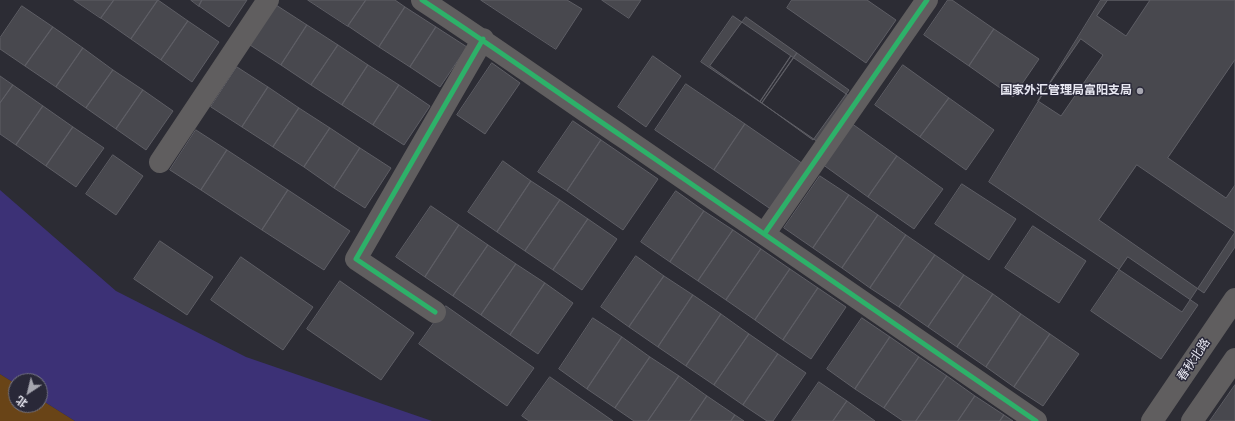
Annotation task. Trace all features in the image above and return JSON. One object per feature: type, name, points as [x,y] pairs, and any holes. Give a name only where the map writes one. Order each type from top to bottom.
[{"type":"street","points":[[160,162],[268,0]]},
{"type":"street","points":[[422,0],[483,39],[1036,421]]},
{"type":"street","points":[[765,233],[928,0]]},
{"type":"street","points":[[435,312],[356,259],[483,39]]},
{"type":"street","name":"春秋北路","points":[[1152,421],[1235,299]]},
{"type":"street","points":[[1192,421],[1235,359]]},
{"type":"shaded area","points":[[0,190],[116,291],[246,357],[432,421],[75,421],[48,404],[48,373],[8,373],[8,379],[0,374]]},
{"type":"shaded area","points":[[0,374],[8,379],[8,413],[48,413],[48,404],[75,421],[0,421]]},
{"type":"building","points":[[74,0],[114,0],[101,18]]},
{"type":"building","points":[[114,0],[158,0],[131,39],[101,18]]},
{"type":"building","points":[[158,0],[188,21],[161,60],[131,39]]},
{"type":"building","points":[[191,0],[202,0],[199,6]]},
{"type":"building","points":[[202,0],[247,0],[229,27],[199,6]]},
{"type":"building","points":[[308,0],[366,0],[348,26]]},
{"type":"building","points":[[366,0],[395,0],[405,7],[379,47],[348,26]]},
{"type":"building","points":[[481,0],[567,0],[582,9],[556,49]]},
{"type":"building","points":[[602,0],[641,0],[629,18]]},
{"type":"building","points":[[792,0],[867,0],[896,20],[866,63],[787,8]]},
{"type":"building","points":[[948,0],[952,0],[994,29],[969,66],[924,35]]},
{"type":"building","name":"国家外汇管理局富阳支局","points":[[1101,0],[1235,0],[1235,232],[1182,312],[989,182]]},
{"type":"building","points":[[1108,0],[1150,0],[1126,36],[1097,16]]},
{"type":"building","points":[[276,5],[307,25],[281,65],[250,45]]},
{"type":"building","points":[[22,6],[53,27],[25,66],[0,49],[0,38]]},
{"type":"building","points":[[405,7],[436,27],[410,67],[379,47]]},
{"type":"building","points":[[733,16],[791,56],[760,102],[701,62]]},
{"type":"building","points":[[746,17],[797,53],[762,103],[710,66]]},
{"type":"building","points":[[188,21],[219,42],[192,82],[161,60]]},
{"type":"building","points":[[307,25],[338,45],[311,85],[281,65]]},
{"type":"building","points":[[53,27],[83,48],[56,87],[25,66]]},
{"type":"building","points":[[436,27],[467,47],[440,87],[410,67]]},
{"type":"building","points":[[994,29],[1039,59],[1013,97],[969,66]]},
{"type":"building","points":[[1081,39],[1103,55],[1061,116],[1038,101]]},
{"type":"building","points":[[338,45],[368,65],[342,105],[311,85]]},
{"type":"building","points":[[83,48],[113,70],[86,108],[56,87]]},
{"type":"building","points":[[797,53],[849,90],[813,140],[762,103]]},
{"type":"building","points":[[653,56],[681,76],[646,127],[618,107]]},
{"type":"building","points":[[791,56],[849,96],[818,142],[760,102]]},
{"type":"building","points":[[1235,60],[1235,185],[1226,198],[1168,158]]},
{"type":"building","points":[[492,63],[520,83],[485,134],[457,115]]},
{"type":"building","points":[[368,65],[399,85],[373,125],[342,105]]},
{"type":"building","points":[[903,65],[949,98],[920,137],[875,105]]},
{"type":"building","points":[[237,67],[268,87],[242,127],[211,107]]},
{"type":"building","points":[[113,70],[143,90],[116,129],[86,108]]},
{"type":"building","points":[[0,76],[13,85],[0,103]]},
{"type":"building","points":[[686,84],[745,124],[714,170],[655,130]]},
{"type":"building","points":[[13,85],[43,106],[16,145],[0,134],[0,103]]},
{"type":"building","points":[[399,85],[430,106],[404,145],[373,125]]},
{"type":"building","points":[[268,87],[299,108],[273,147],[242,127]]},
{"type":"building","points":[[143,90],[173,111],[146,150],[116,129]]},
{"type":"building","points":[[949,98],[994,130],[966,170],[920,137]]},
{"type":"building","points":[[43,106],[73,127],[46,166],[16,145]]},
{"type":"building","points":[[299,108],[330,128],[304,167],[273,147]]},
{"type":"building","points":[[573,121],[601,140],[567,191],[538,172]]},
{"type":"building","points":[[851,123],[897,156],[868,197],[822,164]]},
{"type":"building","points":[[745,124],[803,164],[772,210],[714,170]]},
{"type":"building","points":[[73,127],[104,148],[76,187],[46,166]]},
{"type":"building","points":[[330,128],[360,148],[334,188],[304,167]]},
{"type":"building","points":[[196,130],[227,150],[201,190],[170,170]]},
{"type":"building","points":[[601,140],[658,179],[623,230],[567,191]]},
{"type":"building","points":[[360,148],[391,168],[365,208],[334,188]]},
{"type":"building","points":[[227,150],[288,190],[262,230],[201,190]]},
{"type":"building","points":[[113,155],[143,176],[116,215],[86,194]]},
{"type":"building","points":[[897,156],[943,189],[914,229],[868,197]]},
{"type":"building","points":[[503,161],[531,181],[497,232],[468,212]]},
{"type":"building","points":[[1137,165],[1235,232],[1235,247],[1204,293],[1099,220]]},
{"type":"building","points":[[820,176],[849,195],[813,248],[784,228]]},
{"type":"building","points":[[531,181],[560,200],[525,251],[497,232]]},
{"type":"building","points":[[962,184],[1016,219],[989,260],[935,224]]},
{"type":"building","points":[[288,190],[350,231],[324,270],[262,230]]},
{"type":"building","points":[[676,191],[704,211],[670,262],[641,242]]},
{"type":"building","points":[[849,195],[878,215],[842,268],[813,248]]},
{"type":"building","points":[[560,200],[588,219],[553,270],[525,251]]},
{"type":"building","points":[[431,206],[459,225],[425,277],[396,257]]},
{"type":"building","points":[[704,211],[733,230],[698,281],[670,262]]},
{"type":"building","points":[[878,215],[906,235],[870,288],[842,268]]},
{"type":"building","points":[[588,219],[617,239],[582,290],[553,270]]},
{"type":"building","points":[[459,225],[488,245],[453,296],[425,277]]},
{"type":"building","points":[[1033,226],[1086,261],[1059,303],[1005,268]]},
{"type":"building","points":[[733,230],[761,249],[726,300],[698,281]]},
{"type":"building","points":[[906,235],[935,255],[899,307],[870,288]]},
{"type":"building","points":[[160,241],[213,277],[187,315],[134,279]]},
{"type":"building","points":[[488,245],[516,264],[481,315],[453,296]]},
{"type":"building","points":[[761,249],[790,269],[755,320],[726,300]]},
{"type":"building","points":[[935,255],[964,275],[928,327],[899,307]]},
{"type":"building","points":[[636,256],[664,276],[629,327],[601,307]]},
{"type":"building","points":[[241,257],[313,307],[283,350],[211,300]]},
{"type":"building","points":[[1128,257],[1198,305],[1161,359],[1091,311]]},
{"type":"building","points":[[516,264],[545,283],[510,335],[481,315]]},
{"type":"building","points":[[790,269],[818,288],[783,340],[755,320]]},
{"type":"building","points":[[964,275],[993,294],[957,347],[928,327]]},
{"type":"building","points":[[664,276],[693,295],[658,347],[629,327]]},
{"type":"building","points":[[340,281],[414,333],[381,380],[307,329]]},
{"type":"building","points":[[545,283],[573,303],[538,354],[510,335]]},
{"type":"building","points":[[818,288],[846,307],[811,359],[783,340]]},
{"type":"building","points":[[993,294],[1021,314],[986,367],[957,347]]},
{"type":"building","points":[[693,295],[721,314],[686,366],[658,347]]},
{"type":"building","points":[[446,306],[534,368],[507,406],[419,344]]},
{"type":"building","points":[[721,314],[749,334],[714,385],[686,366]]},
{"type":"building","points":[[1021,314],[1050,334],[1014,387],[986,367]]},
{"type":"building","points":[[593,318],[622,337],[587,389],[559,369]]},
{"type":"building","points":[[862,318],[890,337],[855,389],[827,369]]},
{"type":"building","points":[[749,334],[778,354],[743,405],[714,385]]},
{"type":"building","points":[[1050,334],[1079,354],[1043,406],[1014,387]]},
{"type":"building","points":[[622,337],[650,357],[615,408],[587,389]]},
{"type":"building","points":[[890,337],[919,357],[884,408],[855,389]]},
{"type":"building","points":[[778,354],[806,373],[773,421],[767,421],[743,405]]},
{"type":"building","points":[[650,357],[679,376],[648,421],[634,421],[615,408]]},
{"type":"building","points":[[919,357],[947,376],[916,421],[903,421],[884,408]]},
{"type":"building","points":[[679,376],[707,396],[690,421],[648,421]]},
{"type":"building","points":[[947,376],[975,396],[958,421],[916,421]]},
{"type":"building","points":[[550,377],[613,421],[529,421],[522,416]]},
{"type":"building","points":[[819,382],[847,401],[833,421],[792,421]]},
{"type":"building","points":[[1235,385],[1235,421],[1210,421]]},
{"type":"building","points":[[707,396],[735,415],[731,421],[690,421]]},
{"type":"building","points":[[975,396],[1004,415],[1000,421],[958,421]]},
{"type":"building","points":[[847,401],[875,421],[833,421]]},
{"type":"building","points":[[735,415],[744,421],[731,421]]},
{"type":"building","points":[[1004,415],[1013,421],[1000,421]]},
{"type":"cycle path","points":[[422,0],[1036,421]]},
{"type":"cycle path","points":[[765,233],[927,0]]},
{"type":"cycle path","points":[[435,312],[356,259],[483,39]]},
{"type":"place","name":"国家外汇管理局富阳支局","points":[[1140,91]]}]
